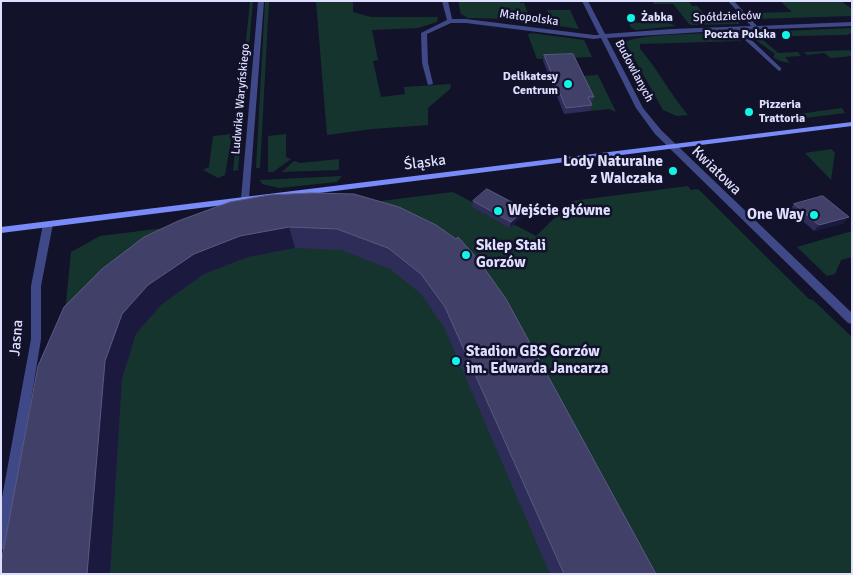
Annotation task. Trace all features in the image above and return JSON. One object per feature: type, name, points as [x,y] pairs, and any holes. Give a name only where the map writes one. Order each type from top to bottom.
[{"type":"street","name":"Ludwika Waryńskiego","points":[[245,199],[261,1]]},
{"type":"street","points":[[445,1],[450,21]]},
{"type":"street","name":"Budowlanych","points":[[585,1],[645,116],[670,146]]},
{"type":"street","points":[[731,1],[756,28]]},
{"type":"street","name":"Małopolska","points":[[430,84],[425,63],[424,33],[450,21],[466,21],[585,37],[604,37]]},
{"type":"street","name":"Spółdzielców","points":[[604,37],[672,31],[852,24]]},
{"type":"street","points":[[735,28],[779,69]]},
{"type":"street","name":"Śląska","points":[[1,230],[852,124]]},
{"type":"street","name":"Kwiatowa","points":[[670,146],[852,320]]},
{"type":"street","name":"Jasna","points":[[1,543],[36,338],[36,286],[48,224]]},
{"type":"green space","points":[[250,1],[253,1],[238,170],[233,171]]},
{"type":"green space","points":[[265,1],[269,1],[260,168],[256,168]]},
{"type":"green space","points":[[316,1],[353,1],[353,12],[371,17],[438,17],[437,22],[418,28],[372,30],[378,60],[373,61],[381,97],[405,94],[404,87],[451,84],[450,89],[428,108],[428,125],[372,129],[327,135]]},
{"type":"green space","points":[[458,1],[519,1],[524,3],[529,16],[549,15],[547,10],[570,10],[579,29],[511,19],[468,18],[461,14]]},
{"type":"green space","points":[[652,1],[688,1],[692,6],[697,6],[708,18],[727,18],[723,13],[732,13],[739,21],[739,24],[690,25],[673,4],[654,4]]},
{"type":"green space","points":[[780,1],[841,1],[852,9],[852,16],[755,19],[751,16],[753,13],[792,12]]},
{"type":"green space","points":[[667,22],[676,26],[636,30],[631,28],[629,23]]},
{"type":"green space","points":[[852,28],[852,33],[846,35],[789,36],[784,31]]},
{"type":"green space","points":[[732,32],[741,41],[640,44],[640,49],[688,115],[677,116],[663,110],[625,42],[661,35]]},
{"type":"green space","points":[[745,32],[754,32],[778,53],[798,52],[801,56],[785,57],[790,63],[780,61],[773,57],[775,54]]},
{"type":"green space","points":[[531,33],[584,40],[592,57],[537,59],[528,35]]},
{"type":"green space","points":[[850,50],[852,56],[831,58],[824,53],[807,55],[804,52]]},
{"type":"green space","points":[[598,75],[616,112],[609,109],[590,111],[580,76]]},
{"type":"green space","points":[[842,108],[845,113],[773,122],[769,118]]},
{"type":"green space","points":[[232,134],[225,175],[218,178],[203,170],[209,167],[213,136]]},
{"type":"green space","points":[[286,134],[286,157],[291,159],[273,172],[268,172],[268,136]]},
{"type":"green space","points":[[831,149],[835,153],[831,180],[805,153]]},
{"type":"green space","points":[[339,159],[339,170],[282,172],[294,161],[300,163]]},
{"type":"green space","points":[[342,176],[337,182],[279,188],[262,184],[260,180]]},
{"type":"green space","name":"Stadion GBS Gorzów im. Edwarda Jancarza","points":[[688,186],[691,190],[698,189],[809,299],[813,300],[852,337],[852,574],[29,574],[58,385],[71,252],[100,236],[453,192],[536,236],[572,201]]},
{"type":"green space","points":[[852,231],[852,257],[841,260],[835,274],[827,276],[797,247]]},
{"type":"building","name":"Delikatesy Centrum","points":[[573,54],[594,97],[588,97],[592,105],[566,108],[544,55]]},
{"type":"building","name":"Wejście główne","points":[[487,189],[525,209],[511,222],[473,201]]},
{"type":"building","name":"Stadion GBS Gorzów im. Edwarda Jancarza","points":[[354,194],[399,207],[436,225],[456,239],[458,237],[477,258],[506,299],[656,574],[564,574],[445,307],[421,274],[388,248],[337,229],[289,227],[240,236],[194,254],[148,285],[122,314],[105,361],[87,574],[1,574],[1,563],[38,366],[64,307],[102,269],[144,237],[178,221],[230,202],[269,195]]},
{"type":"building","points":[[823,196],[849,217],[819,225],[794,204]]},
{"type":"place","name":"Żabka","points":[[631,18]]},
{"type":"place","name":"Poczta Polska","points":[[786,35]]},
{"type":"place","name":"Delikatesy Centrum","points":[[568,84]]},
{"type":"place","name":"Pizzeria Trattoria","points":[[749,112]]},
{"type":"place","name":"Lody Naturalne z Walczaka","points":[[673,171]]},
{"type":"place","name":"Wejście główne","points":[[498,211]]},
{"type":"place","name":"One Way","points":[[814,215]]},
{"type":"place","name":"Sklep Stali Gorzów","points":[[466,255]]},
{"type":"place","name":"Stadion GBS Gorzów im. Edwarda Jancarza","points":[[456,361]]}]
